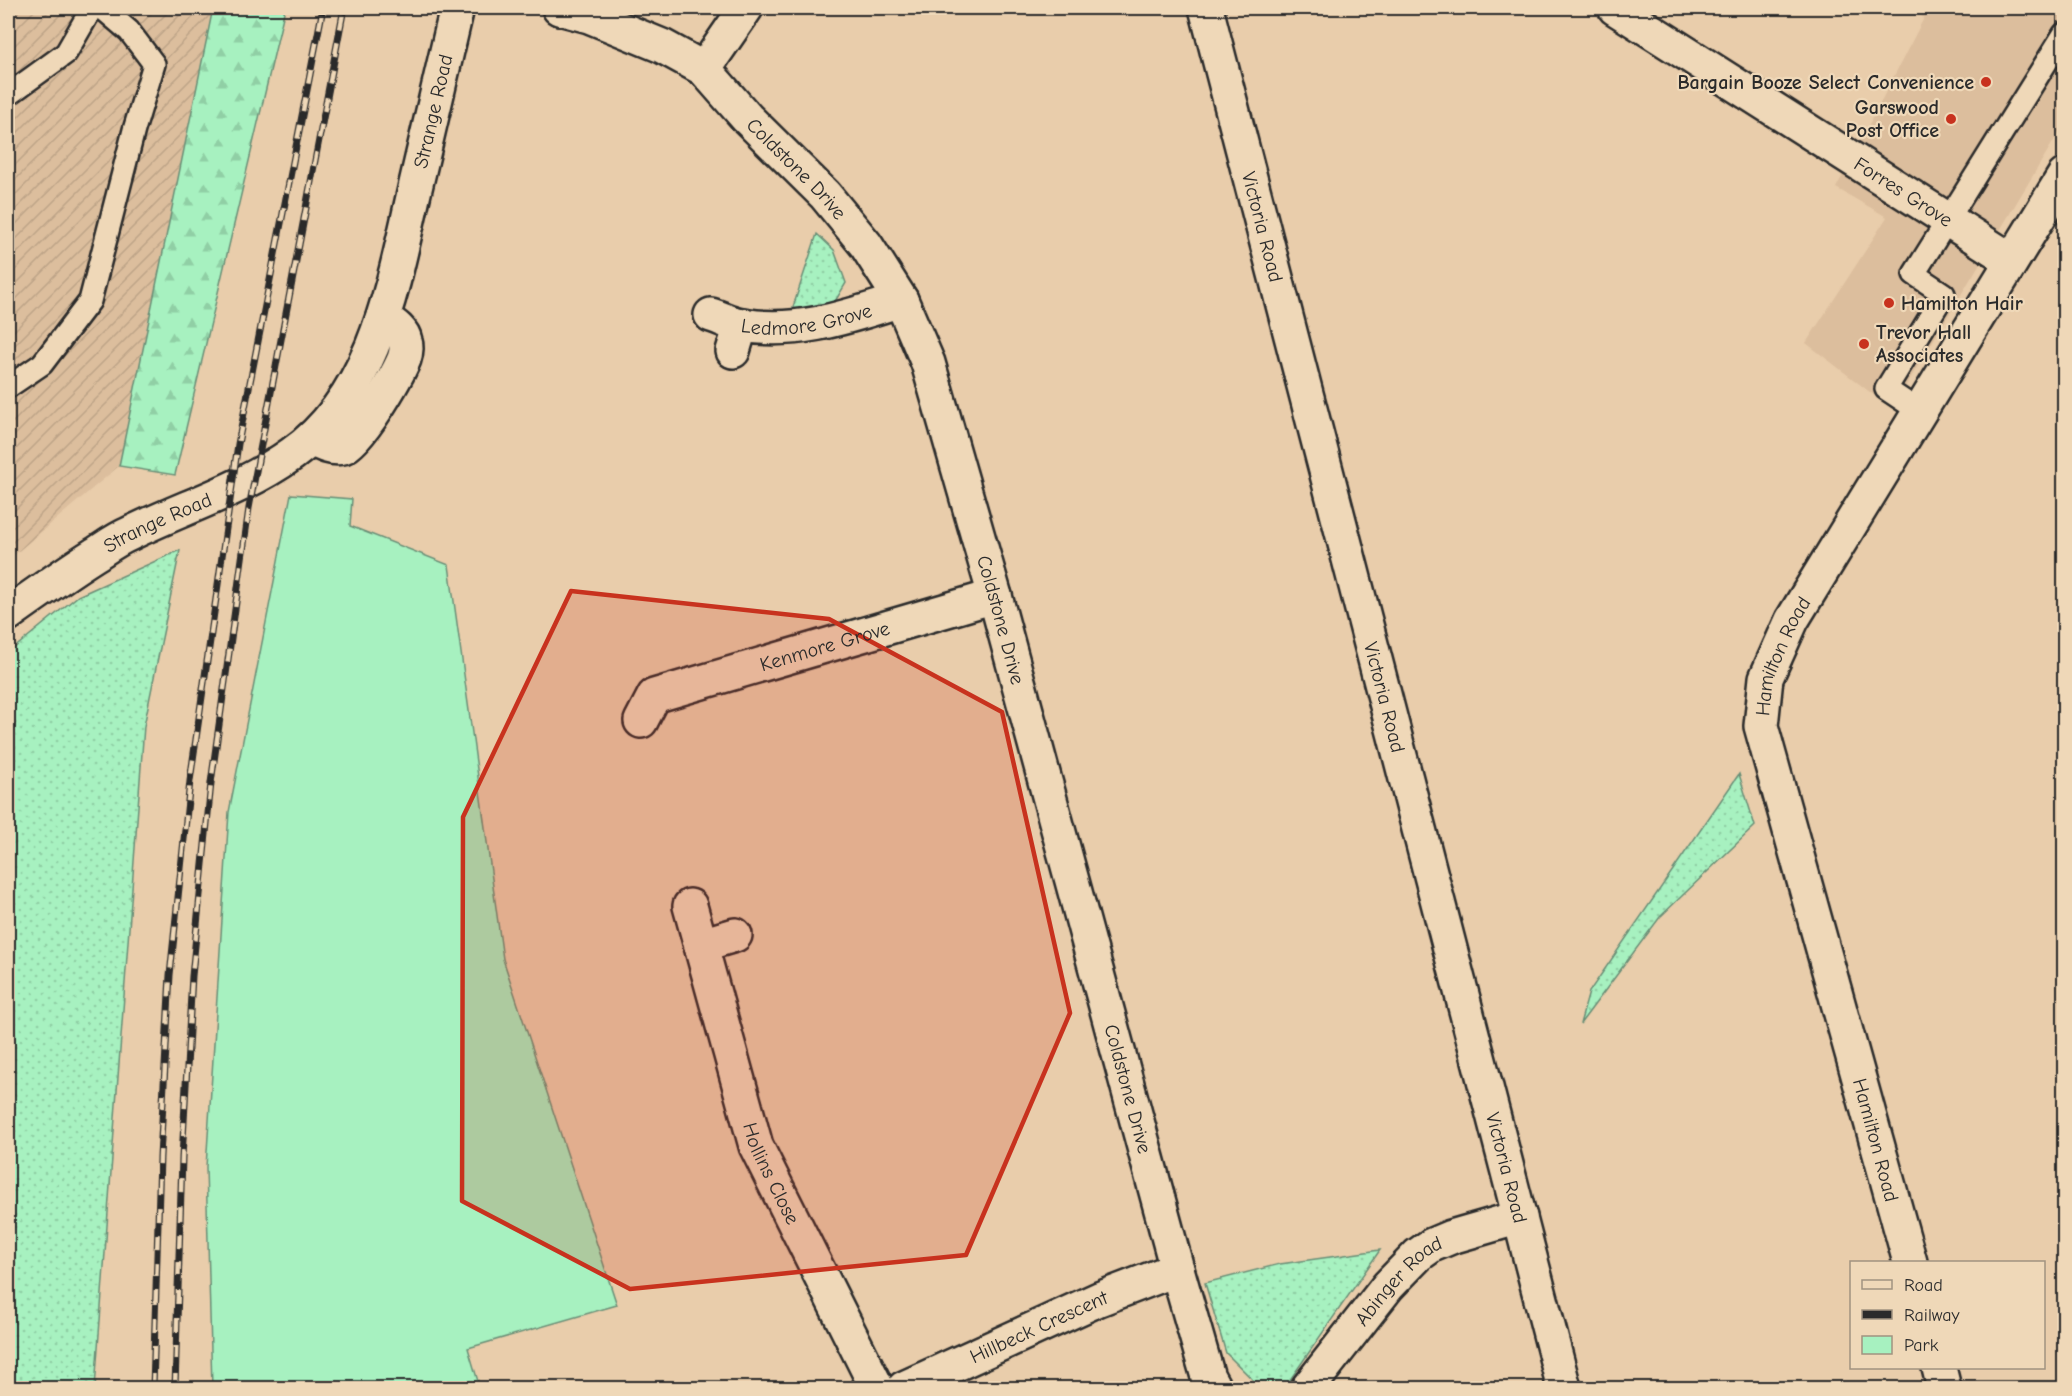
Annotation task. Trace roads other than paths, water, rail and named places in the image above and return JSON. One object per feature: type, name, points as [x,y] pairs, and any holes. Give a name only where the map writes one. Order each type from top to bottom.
[{"type":"street","name":"Strange Road","points":[[8,614],[127,534],[218,495],[270,468],[311,439],[346,396],[362,367],[383,318],[457,8]]},
{"type":"street","name":"Coldstone Drive","points":[[559,8],[589,16],[662,46],[704,69],[747,118],[825,195],[866,245],[901,300],[928,363],[995,596],[1177,1269],[1208,1377],[1214,1389]]},
{"type":"street","points":[[704,69],[746,8]]},
{"type":"street","name":"Victoria Road","points":[[1206,8],[1564,1389]]},
{"type":"street","name":"Forres Grove","points":[[1615,8],[2011,260]]},
{"type":"street","name":"Hamilton Road","points":[[1909,1261],[1761,726],[1766,678],[1792,620],[2064,176]]},
{"type":"street","name":"Ledmore Grove","points":[[729,331],[828,322],[901,300]]},
{"type":"street","name":"Kenmore Grove","points":[[642,699],[995,596]]},
{"type":"street","name":"Hollins Close","points":[[690,906],[756,1146],[878,1389]]},
{"type":"street","points":[[700,945],[735,935]]},
{"type":"street","name":"Abinger Road","points":[[1308,1389],[1388,1286],[1418,1255],[1432,1245],[1520,1217]]},
{"type":"street","name":"Hillbeck Crescent","points":[[904,1389],[1099,1299],[1177,1269]]},
{"type":"street","points":[[1939,1369],[1944,1389]]},
{"type":"lane","points":[[8,95],[66,54],[92,8]]},
{"type":"lane","points":[[8,387],[42,364],[90,301],[134,130],[154,63],[129,31],[102,8]]},
{"type":"lane","points":[[1919,411],[1886,389],[1944,294],[1914,274],[2064,34]]},
{"type":"railway","points":[[153,1388],[160,1157],[170,975],[190,781],[238,444],[323,8]]},
{"type":"railway","points":[[175,1388],[182,1158],[192,976],[211,783],[249,508],[344,8]]},
{"type":"place","name":"Bargain Booze Select Convenience","points":[[1986,82]]},
{"type":"place","name":"Garswood Post Office","points":[[1951,119]]},
{"type":"place","name":"Hamilton Hair","points":[[1889,303]]},
{"type":"place","name":"Trevor Hall Associates","points":[[1864,344]]}]
